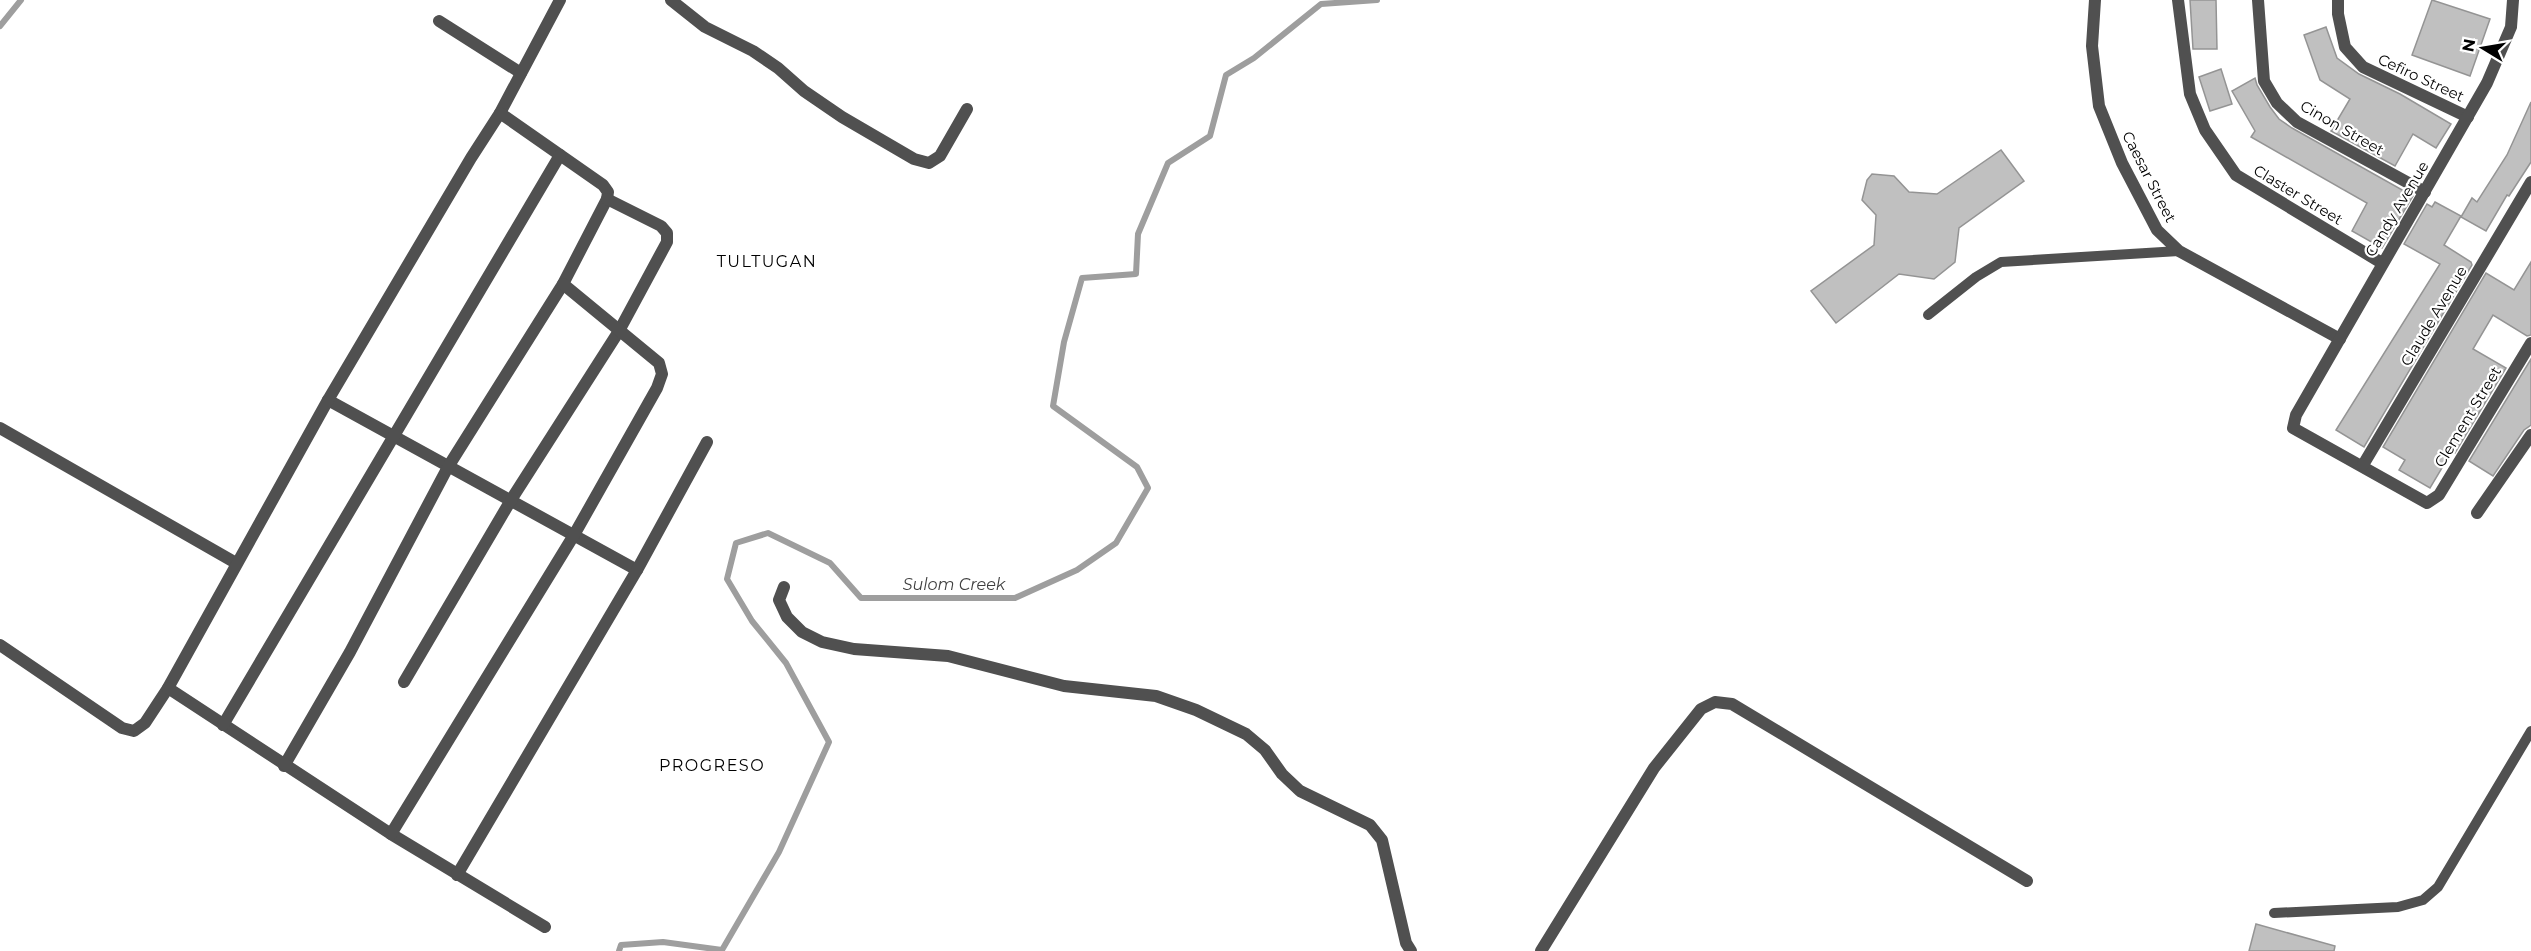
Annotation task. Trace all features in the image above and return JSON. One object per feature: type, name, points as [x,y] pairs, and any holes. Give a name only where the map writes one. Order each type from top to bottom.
[{"type":"street","points":[[0,645],[122,728],[134,731],[146,723],[168,688],[328,400],[500,113],[560,0]]},
{"type":"street","points":[[671,0],[705,27],[753,51],[778,68],[804,91],[842,117],[914,159],[928,163],[940,156],[967,109]]},
{"type":"street","name":"Caesar Street","points":[[2095,0],[2091,46],[2099,106],[2122,163],[2157,230],[2178,251],[2340,339]]},
{"type":"street","name":"Claster Street","points":[[2178,0],[2190,94],[2205,130],[2236,175],[2382,263]]},
{"type":"street","name":"Cinon Street","points":[[2258,0],[2264,81],[2277,103],[2297,122],[2425,192]]},
{"type":"street","name":"Cefiro Street","points":[[2338,0],[2338,14],[2345,47],[2363,67],[2468,117]]},
{"type":"street","name":"Candy Avenue","points":[[2363,465],[2293,428],[2293,422],[2382,263],[2487,84],[2511,27],[2513,0]]},
{"type":"street","points":[[439,21],[521,73]]},
{"type":"street","points":[[284,766],[350,652],[448,467],[563,284],[607,199],[608,192],[603,185],[500,113]]},
{"type":"street","points":[[223,725],[396,436],[560,155]]},
{"type":"street","name":"Claude Avenue","points":[[2363,465],[2531,182]]},
{"type":"street","points":[[404,682],[511,500],[619,331],[667,242],[667,233],[661,226],[607,199]]},
{"type":"street","points":[[392,834],[574,535],[657,388],[662,374],[659,363],[563,284]]},
{"type":"street","name":"Clement Street","points":[[2363,465],[2420,501],[2427,503],[2439,495],[2531,343]]},
{"type":"street","points":[[328,400],[637,570]]},
{"type":"street","points":[[0,428],[236,562]]},
{"type":"street","points":[[2477,513],[2531,435]]},
{"type":"street","points":[[457,875],[637,570],[707,442]]},
{"type":"street","points":[[784,587],[779,600],[787,617],[802,632],[822,642],[854,650],[948,656],[1064,686],[1156,696],[1246,734],[1264,750],[1282,774],[1300,790],[1370,825],[1382,840],[1406,943],[1411,951]]},
{"type":"street","points":[[168,688],[284,766],[457,875],[545,927]]},
{"type":"street","points":[[1541,951],[1654,768],[1701,709],[1715,702],[1732,704],[2027,880]]},
{"type":"lane","points":[[1928,315],[1976,276],[2001,262],[2178,251]]},
{"type":"lane","points":[[2274,913],[2398,907],[2423,900],[2438,887],[2531,731]]},
{"type":"building","points":[[2190,0],[2216,0],[2217,49],[2193,49]]},
{"type":"building","points":[[2432,0],[2490,19],[2470,76],[2412,55]]},
{"type":"building","points":[[2326,27],[2337,58],[2359,74],[2400,94],[2451,124],[2436,148],[2413,134],[2395,166],[2331,131],[2350,99],[2320,80],[2304,35]]},
{"type":"building","points":[[2221,69],[2232,104],[2210,111],[2199,77]]},
{"type":"building","points":[[2255,78],[2257,85],[2279,119],[2413,196],[2382,248],[2352,231],[2367,203],[2251,137],[2255,131],[2232,91]]},
{"type":"building","points":[[2531,102],[2531,162],[2509,196],[2507,195],[2486,231],[2461,217],[2472,198],[2477,202],[2507,155]]},
{"type":"building","points":[[2001,150],[2024,181],[1959,228],[1955,262],[1934,279],[1899,274],[1836,323],[1811,291],[1874,245],[1876,215],[1862,200],[1867,180],[1872,174],[1894,176],[1909,192],[1937,194]]},
{"type":"building","points":[[2435,202],[2461,216],[2444,245],[2471,262],[2472,265],[2364,447],[2336,430],[2440,264],[2404,244],[2427,204],[2432,207]]},
{"type":"building","points":[[2531,262],[2531,335],[2527,336],[2493,315],[2473,349],[2506,368],[2455,453],[2452,451],[2430,488],[2399,470],[2405,460],[2383,447],[2486,273],[2514,290]]},
{"type":"building","points":[[2531,359],[2531,425],[2524,430],[2493,476],[2469,461]]},
{"type":"building","points":[[2256,924],[2335,946],[2334,951],[2249,951]]},
{"type":"waterway","points":[[0,26],[21,0]]},
{"type":"waterway","name":"Sulom Creek","points":[[619,951],[621,945],[663,942],[722,950],[779,852],[829,742],[786,663],[752,621],[727,579],[736,543],[768,533],[830,563],[861,598],[1015,598],[1077,570],[1116,543],[1148,488],[1137,467],[1053,406],[1064,342],[1082,278],[1136,274],[1138,234],[1168,163],[1210,136],[1226,75],[1254,58],[1321,4],[1377,0]]},
{"type":"district","name":"TULTUGAN","points":[[767,261]]},
{"type":"district","name":"PROGRESO","points":[[712,765]]}]
